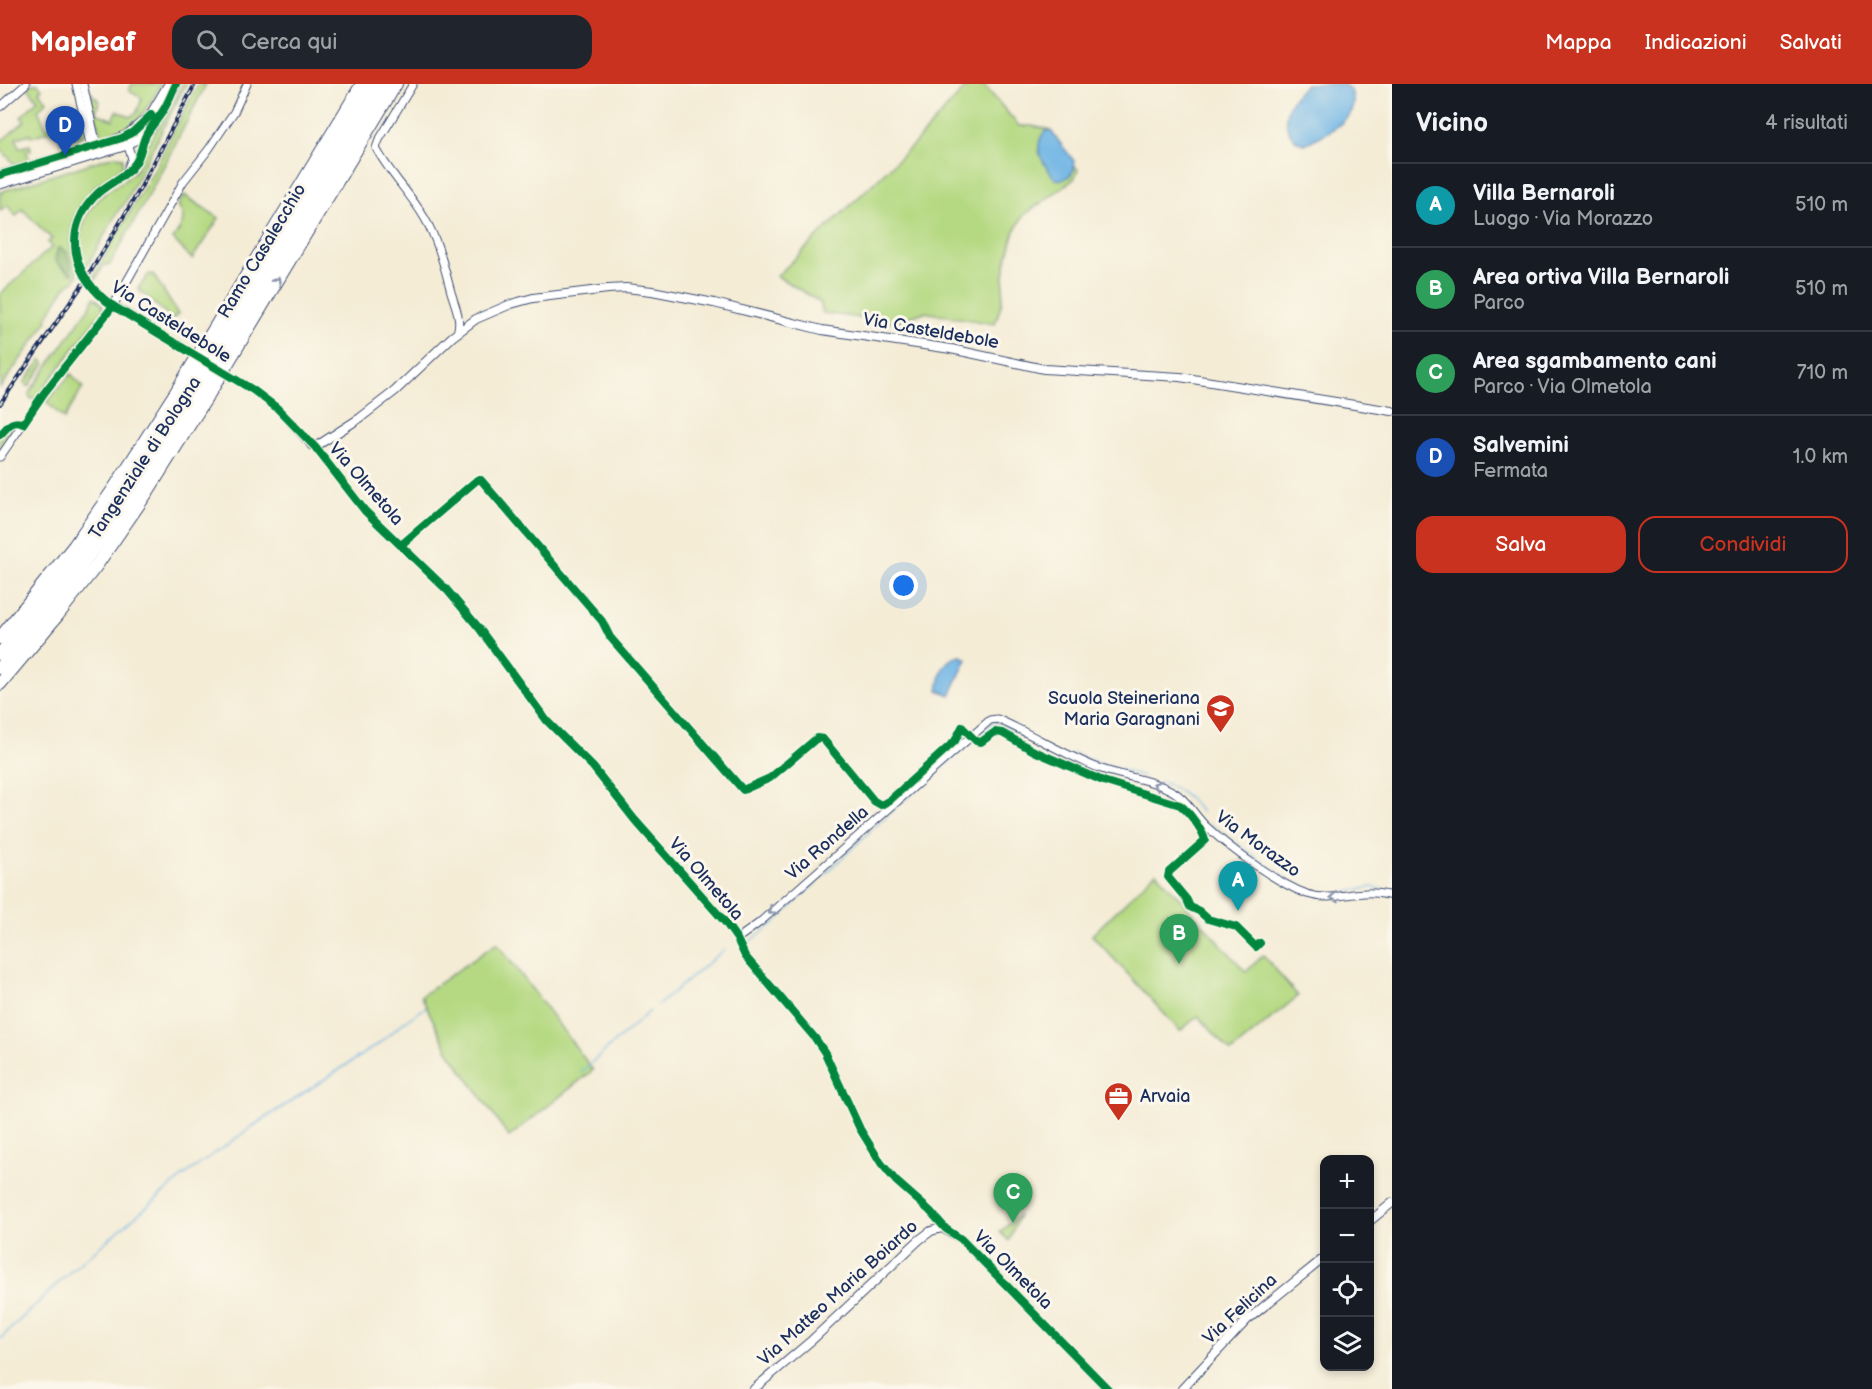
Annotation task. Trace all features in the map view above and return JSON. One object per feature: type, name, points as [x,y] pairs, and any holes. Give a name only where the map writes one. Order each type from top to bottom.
[{"type":"highway","name":"Tangenziale di Bologna","points":[[0,638],[74,546],[116,487],[188,373],[362,84]]},
{"type":"highway","name":"Ramo Casalecchio","points":[[0,654],[56,586],[139,470],[373,84]]},
{"type":"highway","name":"Ramo Casalecchio","points":[[0,668],[67,586],[144,479],[384,84]]},
{"type":"highway","name":"Tangenziale di Bologna","points":[[0,684],[96,566],[146,494],[396,84]]},
{"type":"main road","points":[[134,140],[139,127],[154,111],[169,84]]},
{"type":"main road","points":[[0,175],[25,172],[134,140],[150,129],[164,109],[176,84]]},
{"type":"main road","points":[[0,184],[25,172],[94,147],[134,140]]},
{"type":"street","points":[[0,107],[26,84]]},
{"type":"street","points":[[76,84],[94,147]]},
{"type":"street","points":[[83,84],[94,147]]},
{"type":"street","points":[[0,457],[44,393],[113,306],[183,182],[234,112],[247,84]]},
{"type":"street","points":[[413,84],[376,148],[432,231],[459,317],[457,333]]},
{"type":"street","points":[[126,172],[132,158],[134,140]]},
{"type":"street","name":"Via Casteldebole","points":[[134,140],[139,154],[136,163],[97,194],[87,205],[78,221],[75,245],[78,262],[90,285],[113,306],[262,396],[277,408],[313,446],[360,418],[395,391],[471,321],[511,304],[533,298],[608,289],[643,290],[714,303],[822,330],[951,349],[1044,369],[1180,377],[1392,411]]},
{"type":"street","points":[[459,317],[464,321],[471,321]]},
{"type":"street","name":"Via Olmetola","points":[[313,446],[365,511],[447,590],[479,628],[547,721],[592,767],[725,922],[746,956],[825,1053],[861,1129],[881,1163],[896,1181],[930,1211],[946,1229],[961,1239],[1108,1389]]},
{"type":"street","name":"Via Morazzo","points":[[990,720],[997,719],[1018,728],[1098,768],[1156,784],[1174,792],[1189,803],[1205,826],[1228,845],[1294,889],[1317,897],[1328,898],[1366,892],[1392,896]]},
{"type":"street","name":"Via Rondella","points":[[737,939],[759,923],[990,720]]},
{"type":"street","points":[[1374,1218],[1392,1203]]},
{"type":"street","name":"Via Matteo Maria Boiardo","points":[[754,1389],[812,1340],[919,1240],[935,1229],[946,1229]]},
{"type":"street","name":"Via Felicina","points":[[1182,1389],[1247,1320],[1320,1261]]},
{"type":"green space","points":[[32,84],[38,84],[42,89],[39,92],[47,101],[38,110],[46,128],[64,124],[50,133],[49,131],[31,137],[30,134],[16,138],[19,148],[30,145],[31,150],[26,151],[30,160],[15,165],[0,148],[0,142],[25,121],[21,117],[38,100],[28,88]]},
{"type":"green space","points":[[87,84],[91,93],[99,101],[96,113],[113,120],[117,111],[130,117],[137,112],[142,98],[129,91],[132,84],[161,84],[150,104],[138,118],[123,130],[102,139]]},
{"type":"green space","points":[[182,84],[186,84],[123,206],[84,267],[80,238],[89,211],[103,195],[136,170],[147,145],[172,106]]},
{"type":"green space","points":[[198,84],[206,84],[151,191],[110,264],[104,265],[93,283],[91,280],[153,172]]},
{"type":"green space","points":[[969,84],[983,84],[1019,126],[1048,129],[1078,170],[1074,179],[1023,216],[1014,233],[1005,266],[1002,302],[995,324],[924,312],[891,322],[823,313],[820,302],[777,276],[915,143]]},
{"type":"green space","points":[[81,124],[84,136],[61,143],[58,134]]},
{"type":"green space","points":[[114,156],[123,158],[123,166],[93,189],[85,198],[75,218],[72,229],[72,252],[78,275],[62,292],[46,319],[48,321],[0,388],[0,294],[52,247],[48,242],[52,239],[22,209],[16,216],[7,205],[0,211],[0,192],[3,193],[3,191]]},
{"type":"green space","points":[[184,195],[219,218],[192,259],[173,239],[183,222],[178,205]]},
{"type":"green space","points":[[58,248],[67,252],[73,274],[56,262]]},
{"type":"green space","points":[[149,274],[153,274],[178,314],[172,319],[138,289]]},
{"type":"green space","points":[[94,297],[103,305],[102,312],[35,400],[30,398],[29,393],[91,305]]},
{"type":"green space","points":[[41,360],[45,363],[28,387],[24,383]]},
{"type":"green space","points":[[71,374],[83,387],[64,419],[47,402]]},
{"type":"green space","points":[[14,424],[18,424],[0,451],[0,438]]},
{"type":"green space","points":[[1156,872],[1246,972],[1263,955],[1298,996],[1231,1052],[1198,1016],[1180,1031],[1092,935]]},
{"type":"green space","points":[[497,943],[593,1070],[509,1137],[448,1050],[421,996]]},
{"type":"green space","points":[[1019,1215],[1009,1241],[1000,1232]]},
{"type":"water","points":[[1306,84],[1343,84],[1351,90],[1353,103],[1346,119],[1305,144],[1297,141],[1291,135],[1286,116],[1293,99]]},
{"type":"water","points":[[1045,131],[1051,131],[1074,161],[1072,173],[1062,180],[1055,179],[1040,155],[1039,143]]},
{"type":"water","points":[[961,656],[967,659],[950,695],[938,690],[946,664]]},
{"type":"waterway","points":[[978,736],[992,723],[1001,724],[1018,733]]},
{"type":"waterway","points":[[750,941],[772,925],[885,817],[970,744]]},
{"type":"waterway","points":[[1073,753],[1102,765],[1143,776]]},
{"type":"waterway","points":[[1159,781],[1182,794],[1201,812]]},
{"type":"waterway","points":[[1209,824],[1292,883],[1326,894]]},
{"type":"waterway","points":[[1346,892],[1372,887],[1392,892]]},
{"type":"waterway","points":[[658,1005],[725,949]]},
{"type":"waterway","points":[[0,1339],[73,1269],[186,1174],[253,1126],[377,1045],[425,1008]]},
{"type":"waterway","points":[[581,1072],[650,1011]]},
{"type":"railway","points":[[88,276],[140,189],[195,84]]},
{"type":"railway","points":[[0,404],[83,284]]},
{"type":"cycle path","points":[[176,84],[164,109],[146,135],[136,162],[126,173],[98,193],[86,207],[79,222],[75,237],[76,252],[80,267],[88,282],[113,306],[253,390],[277,408],[315,447],[365,511],[447,590],[479,628],[547,721],[593,767],[634,819],[725,922],[745,956],[815,1038],[825,1053],[860,1129],[881,1163],[896,1181],[930,1211],[946,1229],[961,1239],[1108,1389]]},
{"type":"cycle path","points":[[0,175],[122,138],[133,132],[151,115]]},
{"type":"cycle path","points":[[0,435],[13,423],[23,424],[44,393],[113,306]]},
{"type":"cycle path","points":[[401,545],[477,480],[481,480],[602,621],[610,637],[743,790],[770,778],[817,738],[823,739],[874,801],[881,805],[890,800],[955,741],[962,727],[976,741],[981,742],[995,732],[1002,733],[1034,751],[1103,781],[1180,805],[1195,821],[1205,840],[1169,872],[1168,877],[1190,907],[1208,919],[1236,927],[1256,947],[1260,943]]},
{"type":"place","name":"Salvemini","points":[[65,156]]},
{"type":"place","name":"Scuola Steineriana Maria Garagnani","points":[[1221,734]]},
{"type":"place","name":"Villa Bernaroli","points":[[1238,911]]},
{"type":"place","name":"Area ortiva Villa Bernaroli","points":[[1179,964]]},
{"type":"place","name":"Arvaia","points":[[1119,1122]]},
{"type":"place","name":"Area sgambamento cani","points":[[1013,1223]]}]
